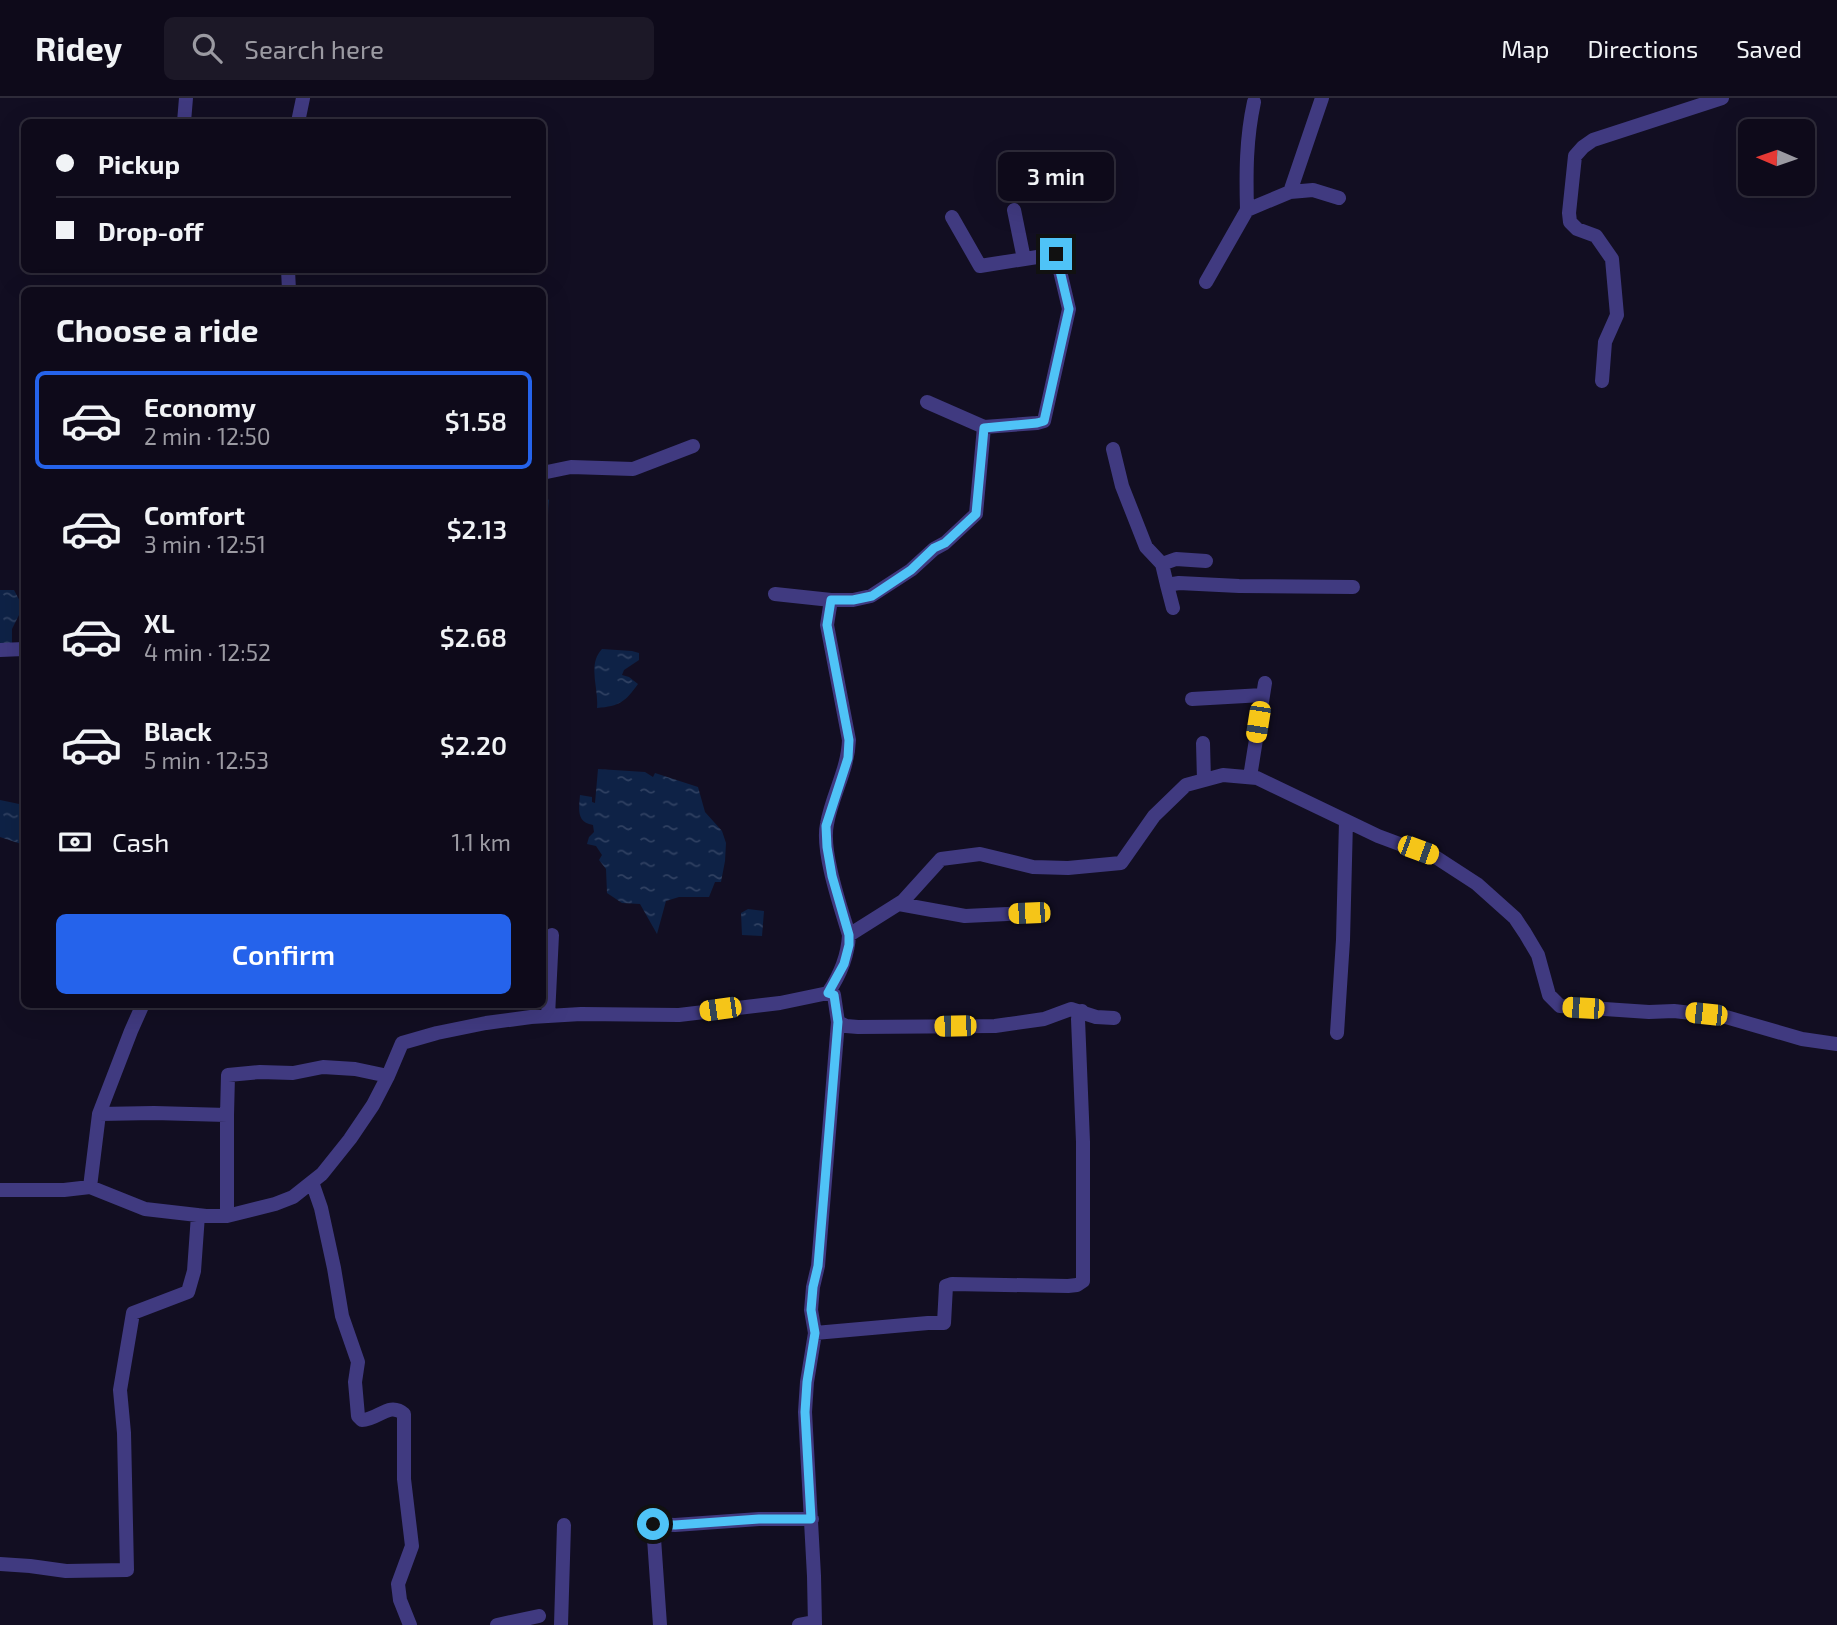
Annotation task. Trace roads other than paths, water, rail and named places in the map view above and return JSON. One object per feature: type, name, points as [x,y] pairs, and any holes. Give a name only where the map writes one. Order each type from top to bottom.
[{"type":"street","points":[[184,119],[186,98]]},
{"type":"street","points":[[299,119],[303,98]]},
{"type":"street","points":[[1290,192],[1322,98]]},
{"type":"street","points":[[1602,381],[1605,342],[1617,315],[1616,286],[1612,259],[1602,243],[1596,236],[1577,229],[1570,222],[1576,156],[1593,140],[1650,122],[1682,104],[1721,98]]},
{"type":"street","points":[[1206,282],[1247,210],[1245,168],[1248,127],[1254,103]]},
{"type":"street","points":[[1247,210],[1290,192],[1313,190],[1339,198]]},
{"type":"street","points":[[1014,210],[1024,259]]},
{"type":"street","points":[[927,402],[984,428],[1044,421],[1069,309],[1056,254],[980,266],[952,217]]},
{"type":"street","points":[[775,594],[831,600],[853,600],[872,596],[911,570],[934,548],[945,543],[976,514],[984,428]]},
{"type":"street","points":[[546,472],[571,467],[633,469],[693,446]]},
{"type":"street","points":[[1113,449],[1122,486],[1146,547],[1162,564],[1173,608]]},
{"type":"street","points":[[1162,564],[1177,559],[1206,561]]},
{"type":"street","points":[[1167,585],[1178,583],[1353,587]]},
{"type":"street","points":[[828,993],[844,964],[849,945],[849,935],[838,901],[827,847],[826,826],[848,758],[849,740],[827,625],[831,600]]},
{"type":"street","points":[[0,650],[21,649]]},
{"type":"street","points":[[1192,699],[1264,689],[1250,777]]},
{"type":"street","points":[[1203,743],[1204,780]]},
{"type":"street","points":[[849,935],[900,904],[941,859],[980,854],[1033,867],[1068,868],[1121,863],[1154,816],[1186,785],[1223,775],[1250,777],[1378,836],[1437,858],[1461,872],[1515,918],[1538,955],[1549,995],[1560,1006],[1674,1011],[1726,1017],[1802,1039],[1837,1044]]},
{"type":"street","points":[[1337,1033],[1346,821]]},
{"type":"street","points":[[900,904],[965,916],[1029,913]]},
{"type":"street","points":[[548,1016],[552,935]]},
{"type":"street","points":[[0,1190],[64,1190],[90,1187],[145,1209],[198,1215],[227,1216],[275,1205],[293,1197],[322,1174],[350,1139],[373,1105],[402,1043],[437,1033],[502,1021],[581,1014],[679,1014],[780,1003],[828,993],[834,995],[838,1022],[818,1266],[811,1310],[815,1333],[805,1412],[815,1624],[799,1625]]},
{"type":"street","points":[[90,1187],[99,1114],[141,1008]]},
{"type":"street","points":[[500,1008],[502,1021]]},
{"type":"street","points":[[838,1022],[858,1027],[995,1026],[1044,1019],[1071,1009],[1096,1017],[1114,1018]]},
{"type":"street","points":[[815,1333],[944,1323],[946,1286],[951,1284],[1068,1286],[1083,1281],[1083,1142],[1077,1018],[1082,1011]]},
{"type":"street","points":[[227,1216],[228,1075],[293,1073],[323,1067],[355,1069],[388,1076]]},
{"type":"street","points":[[99,1114],[227,1115]]},
{"type":"street","points":[[312,1182],[321,1208],[342,1317],[358,1362],[355,1382],[358,1416],[368,1421],[393,1409],[404,1414],[404,1479],[412,1546],[398,1584],[400,1600],[410,1625]]},
{"type":"street","points":[[0,1563],[66,1571],[127,1570],[124,1433],[120,1390],[133,1313],[188,1292],[194,1271],[198,1215]]},
{"type":"street","points":[[660,1625],[653,1524],[811,1519]]},
{"type":"street","points":[[561,1625],[564,1525]]},
{"type":"street","points":[[497,1625],[539,1616]]},
{"type":"water","points":[[546,498],[549,500],[546,562]]},
{"type":"water","points":[[0,590],[14,590],[21,603],[21,611],[12,629],[12,644],[0,645]]},
{"type":"water","points":[[602,649],[639,653],[639,660],[624,670],[622,675],[638,684],[621,702],[597,708],[594,669]]},
{"type":"water","points":[[598,769],[645,772],[653,777],[655,773],[698,787],[705,812],[722,831],[726,843],[721,882],[715,882],[709,897],[679,897],[666,901],[657,934],[640,904],[622,903],[607,893],[606,869],[599,860],[602,855],[596,846],[587,844],[594,832],[593,825],[581,818],[580,795],[592,797],[592,802],[595,803]]},
{"type":"water","points":[[0,800],[21,804],[21,844],[0,837]]},
{"type":"water","points":[[748,909],[764,911],[762,936],[742,935],[741,913]]}]
